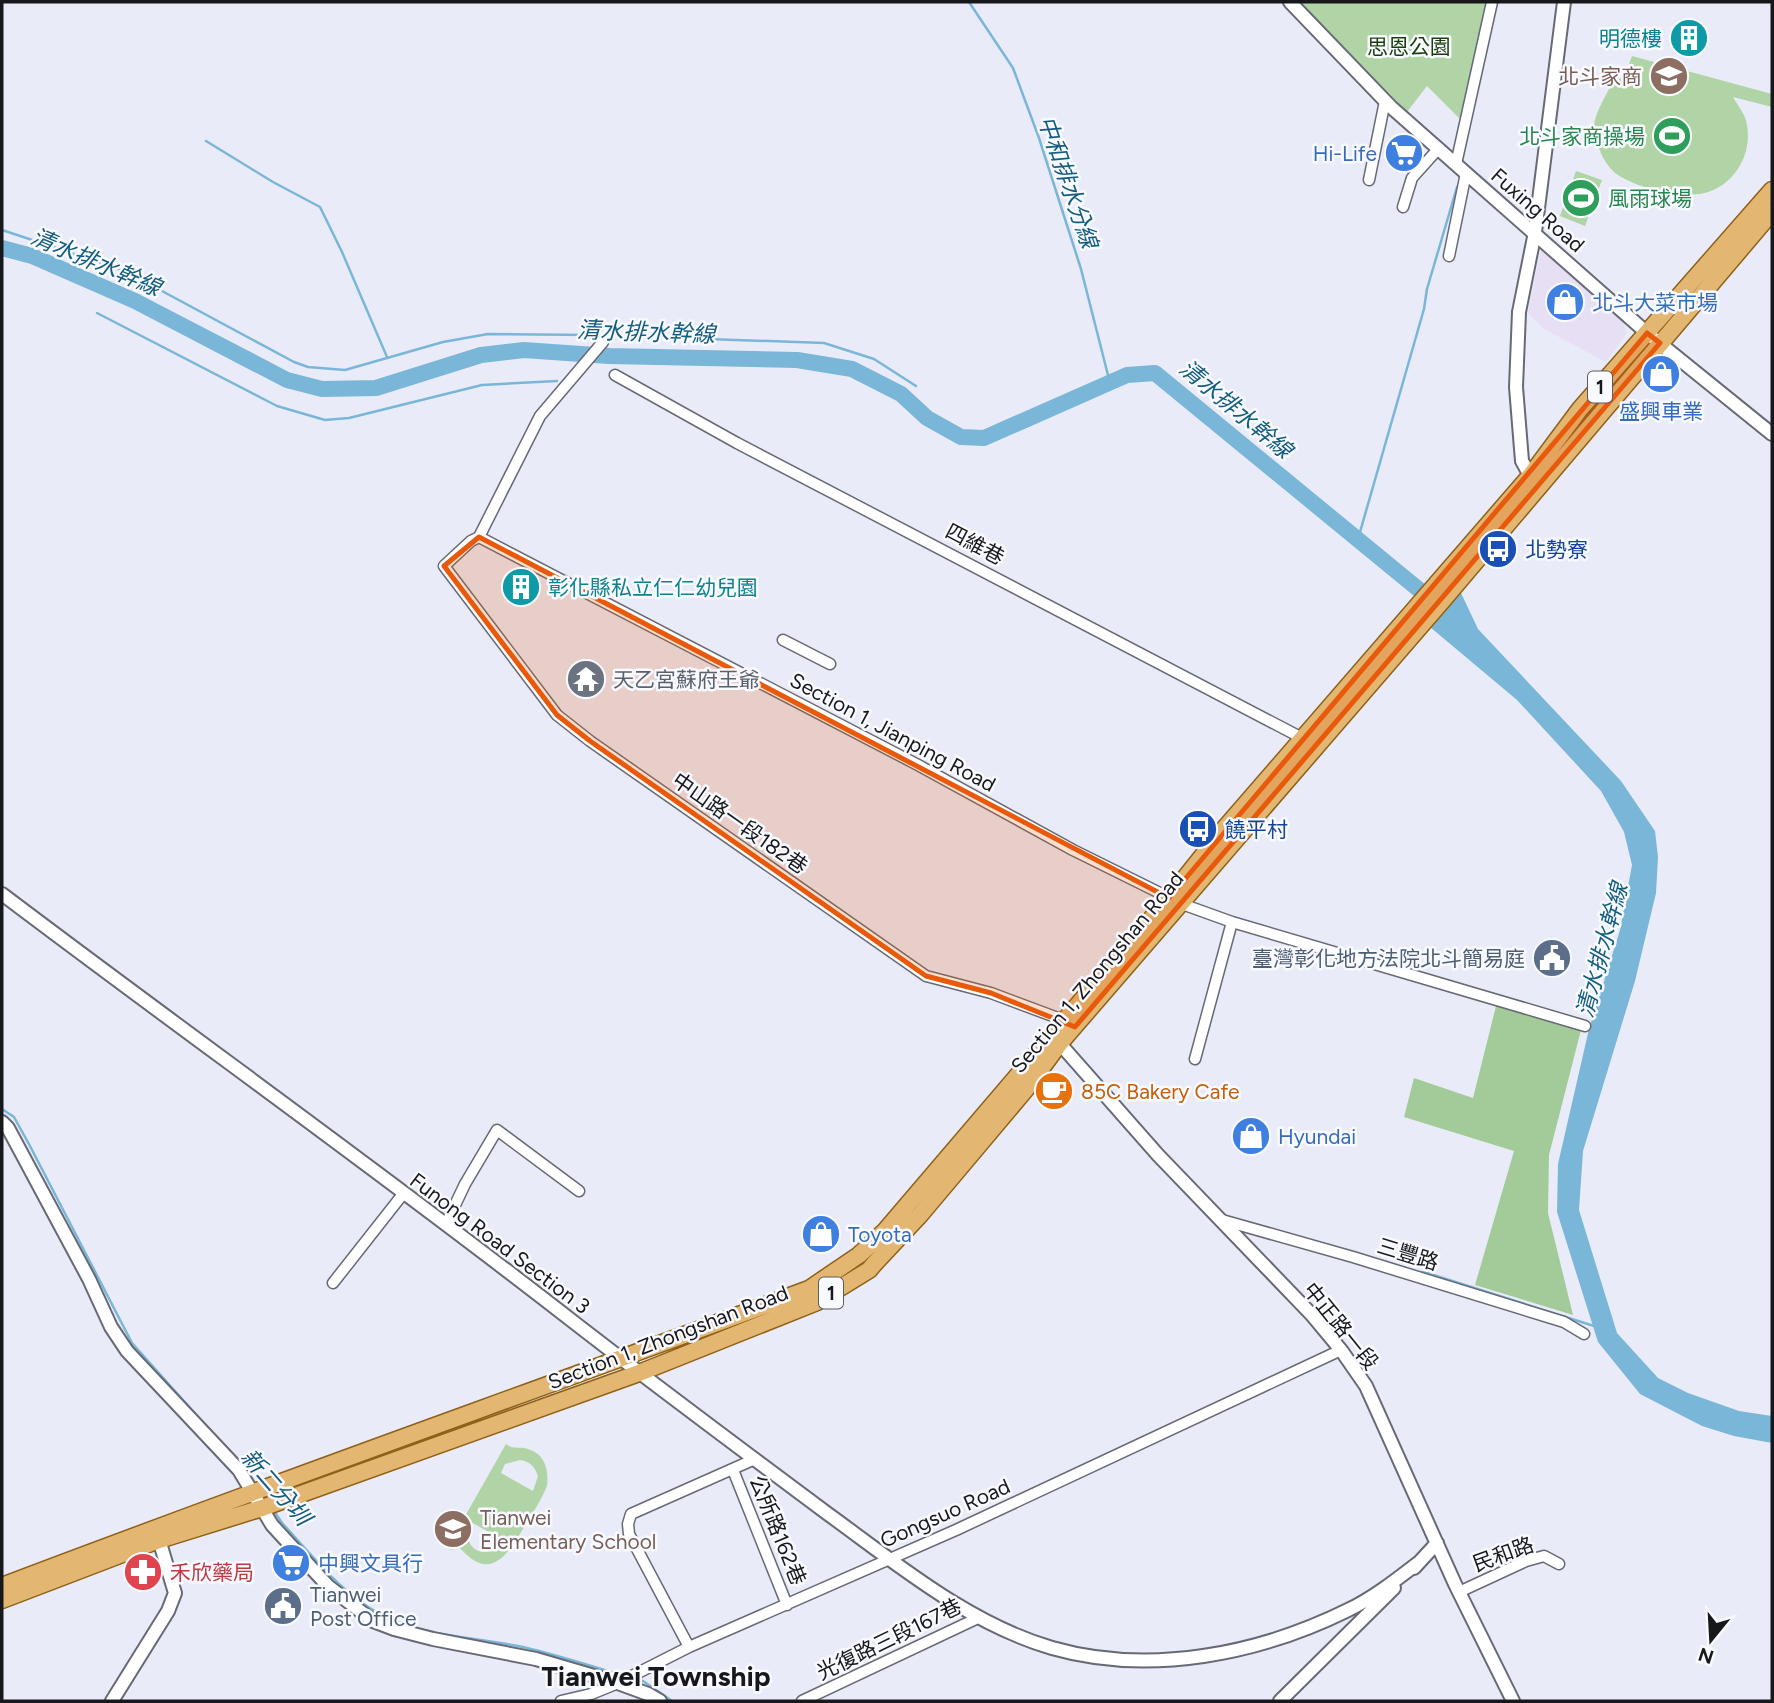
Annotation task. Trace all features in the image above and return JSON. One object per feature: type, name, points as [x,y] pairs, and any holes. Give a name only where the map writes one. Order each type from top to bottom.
[{"type":"main road","name":"1","points":[[1653,338],[1772,190]]},
{"type":"main road","name":"1","points":[[1534,482],[1580,409],[1653,338],[1772,212]]},
{"type":"main road","name":"Section 1, Zhongshan Road","points":[[257,1501],[809,1289],[859,1255],[885,1231],[1070,1023],[1534,482]]},
{"type":"main road","name":"Section 1, Zhongshan Road","points":[[2,1586],[639,1373],[817,1302],[869,1270],[920,1215],[1026,1089],[1056,1038]]},
{"type":"main road","name":"Section 1, Zhongshan Road","points":[[2,1600],[158,1534]]},
{"type":"street","name":"Fuxing Road","points":[[1290,2],[1385,101],[1653,338],[1772,434]]},
{"type":"street","points":[[1456,164],[1492,2]]},
{"type":"street","points":[[1534,482],[1522,461],[1516,387],[1519,312],[1535,232],[1564,2]]},
{"type":"street","points":[[1368,180],[1385,101]]},
{"type":"street","points":[[1403,206],[1412,178],[1439,148]]},
{"type":"street","points":[[1449,256],[1466,173]]},
{"type":"street","points":[[479,537],[540,416],[603,342]]},
{"type":"street","name":"四維巷","points":[[615,375],[737,443],[908,530],[1310,743]]},
{"type":"street","name":"中山路一段182巷","points":[[479,537],[444,566],[557,715],[590,741],[926,976],[991,993],[1070,1023]]},
{"type":"street","name":"Section 1, Jianping Road","points":[[479,537],[918,765],[1073,850],[1176,901],[1232,922],[1585,1026]]},
{"type":"street","points":[[783,640],[830,664]]},
{"type":"street","name":"Funong Road Section 3","points":[[2,894],[890,1559],[980,1617]]},
{"type":"street","points":[[1195,1059],[1232,922]]},
{"type":"street","name":"中正路一段","points":[[1056,1038],[1158,1155],[1311,1314],[1366,1386],[1459,1592],[1513,1701]]},
{"type":"street","points":[[2,1122],[8,1128],[47,1206],[89,1279],[111,1327],[127,1351],[239,1470],[272,1525],[328,1586],[373,1621],[432,1639],[537,1659],[618,1683],[660,1701]]},
{"type":"street","points":[[446,1224],[497,1130],[579,1191]]},
{"type":"street","points":[[333,1283],[403,1194]]},
{"type":"street","name":"三豐路","points":[[1218,1219],[1564,1322],[1584,1334]]},
{"type":"street","name":"Gongsuo Road","points":[[561,1701],[591,1694],[618,1683],[688,1647],[956,1530],[1341,1350]]},
{"type":"street","points":[[688,1647],[629,1534],[631,1514],[755,1459]]},
{"type":"street","name":"公所路162巷","points":[[733,1469],[787,1605]]},
{"type":"street","points":[[112,1701],[169,1611],[176,1592],[158,1534]]},
{"type":"street","points":[[1280,1701],[1437,1543]]},
{"type":"street","name":"民和路","points":[[1459,1592],[1526,1561],[1544,1556],[1559,1564]]},
{"type":"street","name":"光復路三段167巷","points":[[802,1701],[980,1617],[1009,1633],[1054,1649],[1112,1660],[1178,1659],[1242,1649],[1309,1628],[1352,1608],[1418,1563]]},
{"type":"street","points":[[1352,1608],[1362,1615],[1362,1620]]},
{"type":"highlighted area","points":[[1647,333],[1660,343],[1075,1027],[991,993],[926,976],[590,741],[557,715],[444,566],[479,537],[1169,898],[1609,375]]},
{"type":"shaded area","name":"北斗大菜市場","points":[[1541,250],[1606,307],[1621,316],[1627,333],[1606,362],[1544,329],[1528,313]]},
{"type":"green space","name":"思恩公園","points":[[1300,2],[1488,2],[1460,119],[1427,86],[1407,112]]},
{"type":"green space","name":"北斗家商操場","points":[[1632,56],[1772,94],[1772,107],[1733,97],[1746,121],[1747,145],[1741,164],[1720,186],[1701,194],[1675,194],[1634,183],[1614,172],[1606,163],[1596,139],[1595,123],[1612,83],[1634,71],[1627,69]]},
{"type":"green space","name":"風雨球場","points":[[1576,171],[1602,180],[1585,226],[1560,216]]},
{"type":"green space","points":[[1496,1006],[1581,1030],[1549,1155],[1548,1213],[1573,1315],[1475,1285],[1514,1151],[1404,1117],[1414,1078],[1473,1098]]},
{"type":"green space","points":[[506,1444],[534,1451],[542,1459],[546,1469],[547,1486],[505,1554],[490,1564],[480,1563],[459,1547],[452,1550],[447,1548]],"holes":[[[520,1460],[532,1465],[538,1476],[533,1491],[501,1473],[505,1464]],[[471,1522],[503,1540],[503,1541],[489,1551],[476,1550],[469,1539]]]},
{"type":"water","points":[[1461,593],[1478,629],[1621,781],[1655,831],[1658,857],[1656,893],[1635,981],[1583,1151],[1579,1210],[1617,1333],[1658,1378],[1688,1393],[1739,1411],[1772,1416],[1772,1443],[1734,1436],[1702,1426],[1640,1394],[1598,1342],[1557,1212],[1558,1164],[1589,1029],[1620,930],[1632,865],[1624,832],[1601,791],[1517,700],[1430,627]]},
{"type":"waterway","name":"中和排水分線","points":[[969,2],[1013,68],[1039,138],[1081,269],[1110,383]]},
{"type":"waterway","points":[[206,141],[320,207],[387,357]]},
{"type":"waterway","points":[[1358,539],[1457,187]]},
{"type":"waterway","points":[[2,230],[123,270],[308,367],[345,370],[443,342],[488,334],[593,335],[824,343],[874,359],[916,386]]},
{"type":"waterway","name":"清水排水幹線","points":[[2,248],[32,256],[135,301],[287,380],[322,389],[376,388],[481,355],[524,350],[609,356],[797,360],[852,369],[901,394],[927,418],[961,437],[984,438],[1127,375],[1155,373],[1462,625]]},
{"type":"waterway","points":[[97,313],[277,406],[325,420],[349,418],[482,385],[557,381]]},
{"type":"waterway","name":"新二分圳","points":[[2,1109],[14,1117],[132,1343],[207,1427]]},
{"type":"waterway","points":[[1417,1273],[1424,1272],[1594,1326]]},
{"type":"waterway","name":"新二分圳","points":[[246,1471],[256,1485]]},
{"type":"waterway","name":"新二分圳","points":[[274,1511],[332,1577],[353,1596],[383,1616],[401,1624],[441,1634],[523,1647],[625,1676]]},
{"type":"waterway","name":"新二分圳","points":[[635,1679],[643,1681],[672,1701]]},
{"type":"place","name":"明德樓","points":[[1689,38]]},
{"type":"place","name":"北斗家商","points":[[1669,76]]},
{"type":"place","name":"北斗家商操場","points":[[1672,136]]},
{"type":"place","name":"Hi-Life","points":[[1404,153]]},
{"type":"place","name":"風雨球場","points":[[1581,198]]},
{"type":"place","name":"北斗大菜市場","points":[[1565,302]]},
{"type":"place","name":"盛興車業","points":[[1661,374]]},
{"type":"place","name":"北勢寮","points":[[1498,549]]},
{"type":"place","name":"彰化縣私立仁仁幼兒園","points":[[521,587]]},
{"type":"place","name":"天乙宮蘇府王爺","points":[[586,679]]},
{"type":"place","name":"饒平村","points":[[1198,829]]},
{"type":"place","name":"臺灣彰化地方法院北斗簡易庭","points":[[1552,958]]},
{"type":"place","name":"85C Bakery Cafe","points":[[1054,1091]]},
{"type":"place","name":"Hyundai","points":[[1251,1136]]},
{"type":"place","name":"Toyota","points":[[821,1234]]},
{"type":"place","name":"Tianwei Elementary School","points":[[453,1529]]},
{"type":"place","name":"中興文具行","points":[[291,1563]]},
{"type":"place","name":"禾欣藥局","points":[[143,1572]]},
{"type":"place","name":"Tianwei Post Office","points":[[283,1606]]},
{"type":"district","name":"Tianwei Township","points":[[656,1676]]}]
